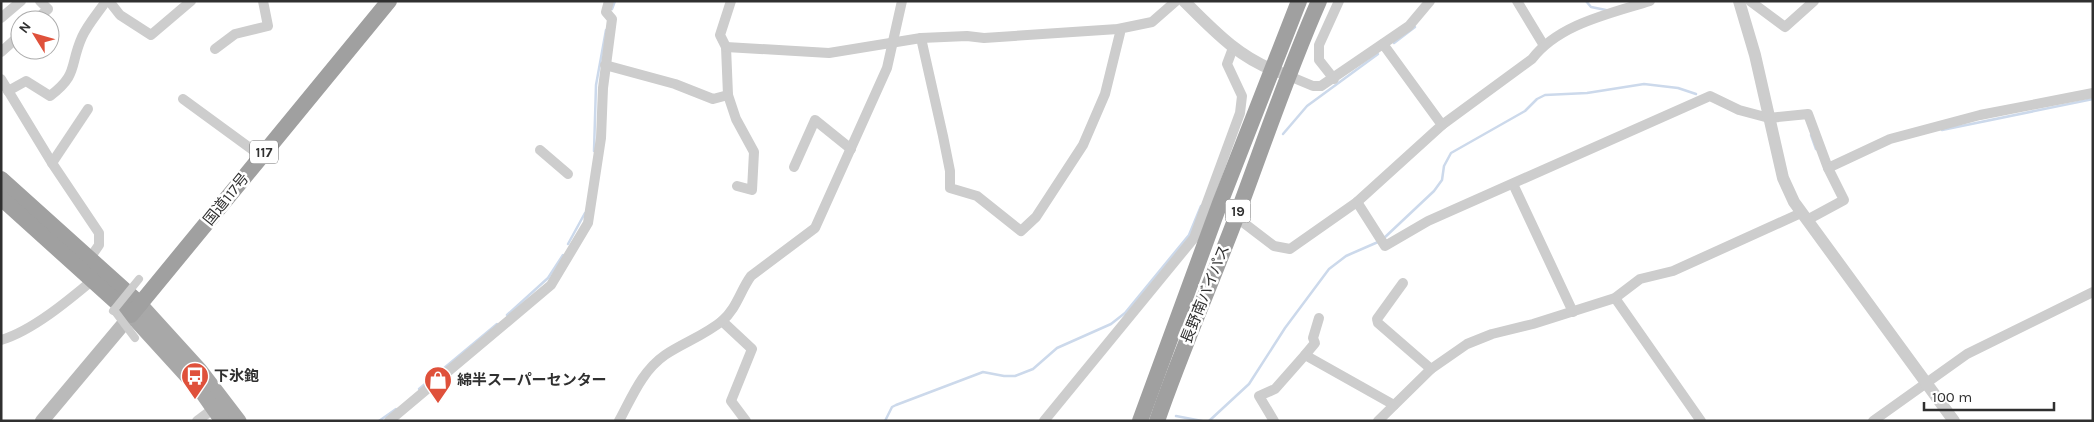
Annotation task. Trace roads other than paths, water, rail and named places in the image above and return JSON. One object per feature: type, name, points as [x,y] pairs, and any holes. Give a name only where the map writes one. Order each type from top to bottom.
[{"type":"highway","name":"国道117号","points":[[136,309],[389,1]]},
{"type":"highway","name":"長野南バイパス","points":[[1140,421],[1299,1]]},
{"type":"highway","name":"長野南バイパス","points":[[1157,421],[1188,334],[1236,217],[1289,76],[1320,1]]},
{"type":"highway","points":[[1,180],[90,258],[136,309]]},
{"type":"highway","points":[[1,198],[94,279],[136,309]]},
{"type":"main road","points":[[136,309],[203,394],[217,415]]},
{"type":"main road","points":[[45,420],[136,309]]},
{"type":"main road","points":[[136,309],[200,370],[239,421]]},
{"type":"street","points":[[1,18],[22,1]]},
{"type":"street","points":[[40,1],[47,10]]},
{"type":"street","points":[[8,92],[26,81],[50,96],[64,85],[69,79],[82,36],[108,1],[120,15],[151,35],[191,1]]},
{"type":"street","points":[[215,48],[235,34],[268,26],[263,1]]},
{"type":"street","points":[[389,421],[551,285],[588,223],[601,138],[605,65],[612,19],[606,12],[609,1]]},
{"type":"street","points":[[731,1],[720,35],[726,47],[728,95],[736,119],[754,152],[752,190],[736,186]]},
{"type":"street","points":[[619,421],[649,369],[664,356],[722,321],[737,304],[751,276],[815,228],[887,68],[902,1]]},
{"type":"street","points":[[726,47],[830,53],[920,38],[967,36],[984,38],[1118,29],[1152,22],[1176,1]]},
{"type":"street","points":[[1184,1],[1233,48],[1272,70],[1313,86],[1321,86],[1334,80],[1409,26],[1430,1]]},
{"type":"street","points":[[1334,80],[1319,60],[1320,44],[1339,1]]},
{"type":"street","points":[[1517,1],[1543,44]]},
{"type":"street","points":[[1236,217],[1274,246],[1290,249],[1357,202],[1442,125],[1532,59],[1543,44],[1597,16],[1650,1]]},
{"type":"street","points":[[1739,1],[1755,56],[1783,178],[1804,216],[1954,421]]},
{"type":"street","points":[[1750,1],[1785,27],[1814,1]]},
{"type":"street","points":[[920,38],[943,136],[950,171],[950,188],[978,196],[1021,231],[1036,217],[1083,145],[1105,94],[1120,33],[1118,29]]},
{"type":"street","points":[[1383,44],[1442,125]]},
{"type":"street","points":[[1044,421],[1194,238],[1240,113],[1242,96],[1227,64],[1233,48]]},
{"type":"street","points":[[605,65],[675,84],[713,99],[728,95]]},
{"type":"street","points":[[1,79],[52,163],[99,233],[99,245],[90,258]]},
{"type":"street","points":[[1828,168],[1890,139],[1980,115],[2093,92]]},
{"type":"street","points":[[1357,202],[1385,246],[1428,221],[1710,96],[1738,110],[1769,118],[1808,114],[1828,168],[1844,200],[1673,271],[1640,279],[1615,298],[1573,312],[1492,334],[1467,344],[1431,369],[1378,421]]},
{"type":"street","points":[[183,99],[261,156]]},
{"type":"street","points":[[52,163],[88,109]]},
{"type":"street","points":[[794,167],[807,134],[815,120],[851,148]]},
{"type":"street","points":[[540,150],[568,174]]},
{"type":"street","points":[[1513,184],[1573,312]]},
{"type":"street","points":[[1,340],[12,337],[29,327],[94,279]]},
{"type":"street","points":[[135,338],[113,310],[139,279]]},
{"type":"street","points":[[1403,283],[1377,319],[1378,323],[1431,369]]},
{"type":"street","points":[[1873,421],[1925,382],[1967,354],[2093,292]]},
{"type":"street","points":[[1615,298],[1701,421]]},
{"type":"street","points":[[1274,421],[1259,396],[1275,389],[1315,343],[1313,338],[1319,318]]},
{"type":"street","points":[[722,321],[752,349],[732,401],[746,421]]},
{"type":"street","points":[[1305,355],[1394,405]]},
{"type":"street","points":[[197,421],[217,415]]},
{"type":"waterway","points":[[612,9],[615,1]]},
{"type":"waterway","points":[[1586,1],[1591,7],[1606,10]]},
{"type":"waterway","points":[[1394,43],[1415,27]]},
{"type":"waterway","points":[[594,151],[596,85],[606,30]]},
{"type":"waterway","points":[[1283,134],[1307,106],[1378,54]]},
{"type":"waterway","points":[[1383,239],[1434,191],[1442,180],[1444,166],[1451,153],[1525,111],[1537,99],[1545,95],[1587,93],[1644,84],[1678,88],[1696,94]]},
{"type":"waterway","points":[[1942,130],[2093,99]]},
{"type":"waterway","points":[[1811,135],[1816,149]]},
{"type":"waterway","points":[[885,421],[892,407],[983,372],[1015,376],[1033,369],[1057,348],[1111,324],[1125,313],[1189,235],[1201,206]]},
{"type":"waterway","points":[[568,244],[585,213]]},
{"type":"waterway","points":[[1209,421],[1249,384],[1285,328],[1329,269],[1346,256],[1378,242]]},
{"type":"waterway","points":[[507,315],[548,278],[563,255]]},
{"type":"waterway","points":[[419,389],[497,324]]},
{"type":"waterway","points":[[379,421],[396,409]]},
{"type":"waterway","points":[[1176,416],[1202,421]]},
{"type":"place","name":"下氷鉋","points":[[195,400]]},
{"type":"place","name":"綿半スーパーセンター","points":[[438,404]]}]
